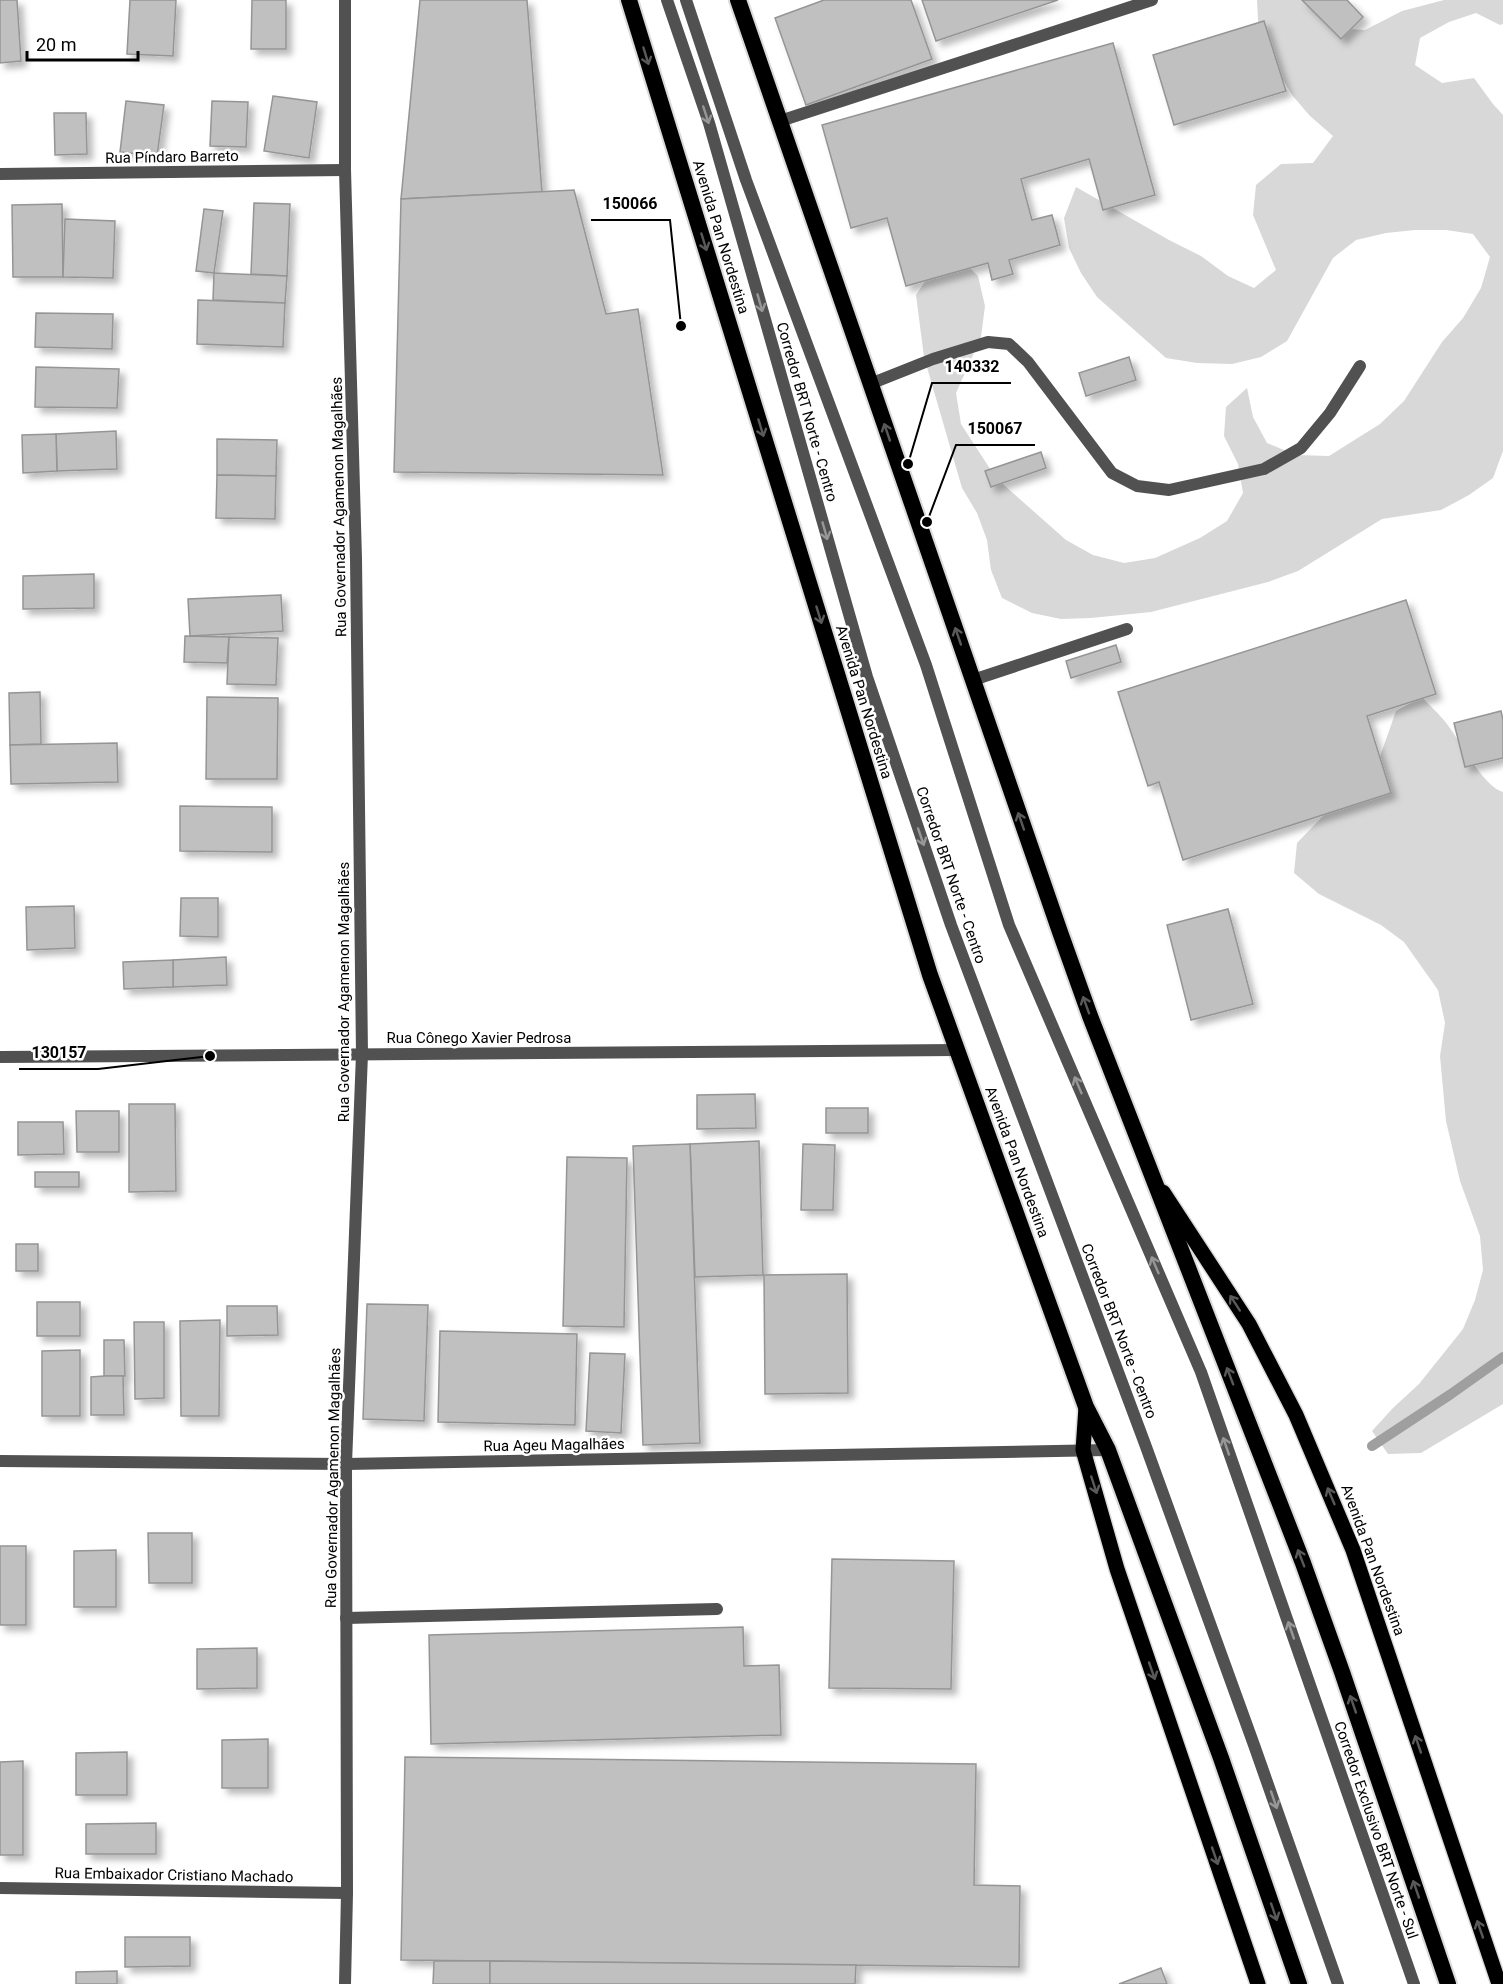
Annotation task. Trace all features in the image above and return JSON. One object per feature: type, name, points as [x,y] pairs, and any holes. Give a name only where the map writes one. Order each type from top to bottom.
[{"type":"highway","name":"Avenida Pan Nordestina","points":[[629,0],[927,963],[1086,1407],[1108,1450],[1221,1758],[1299,1984]]},
{"type":"highway","name":"Avenida Pan Nordestina","points":[[738,0],[1090,1016],[1303,1563],[1448,1984]]},
{"type":"main road","name":"Avenida Pan Nordestina","points":[[1153,1176],[1249,1324],[1296,1414],[1353,1550],[1499,1984]]},
{"type":"main road","name":"Avenida Pan Nordestina","points":[[1086,1407],[1083,1450],[1118,1569],[1258,1984]]},
{"type":"street","name":"Rua Governador Agamenon Magalhães","points":[[345,0],[345,170],[356,559],[362,1054],[346,1464],[347,1893],[345,1984]]},
{"type":"street","name":"Corredor BRT Norte - Centro","points":[[668,0],[709,123],[867,677],[951,925],[1145,1443],[1338,1984]]},
{"type":"street","name":"Corredor BRT Norte - Centro","points":[[686,0],[746,180],[926,665],[1010,925],[1201,1372],[1310,1685]]},
{"type":"street","points":[[780,121],[1152,0]]},
{"type":"street","name":"Rua Píndaro Barreto","points":[[0,174],[345,170]]},
{"type":"street","points":[[870,384],[933,359],[988,342],[1009,344],[1028,362],[1112,473],[1137,486],[1168,490],[1264,469],[1301,448],[1330,413],[1360,366]]},
{"type":"street","points":[[973,680],[1127,629]]},
{"type":"street","name":"Rua Cônego Xavier Pedrosa","points":[[0,1057],[957,1050]]},
{"type":"street","name":"Rua Ageu Magalhães","points":[[0,1461],[346,1464],[1108,1450]]},
{"type":"street","points":[[346,1618],[717,1609]]},
{"type":"street","name":"Corredor Exclusivo BRT Norte - Sul","points":[[1310,1685],[1414,1984]]},
{"type":"street","name":"Rua Embaixador Cristiano Machado","points":[[0,1888],[347,1893]]},
{"type":"shaded area","points":[[1257,0],[1309,0],[1334,28],[1365,30],[1402,11],[1444,0],[1503,0],[1503,24],[1500,25],[1476,13],[1449,22],[1420,38],[1415,65],[1442,83],[1474,78],[1503,115],[1503,451],[1493,478],[1469,495],[1441,510],[1382,519],[1298,571],[1268,582],[1151,612],[1061,619],[1032,613],[1002,598],[991,570],[987,540],[977,513],[962,488],[924,357],[916,295],[932,271],[958,256],[978,276],[985,306],[981,337],[956,393],[961,424],[996,478],[1066,540],[1093,555],[1124,563],[1155,558],[1200,538],[1227,521],[1243,493],[1238,464],[1224,436],[1226,407],[1247,388],[1253,417],[1267,443],[1296,455],[1329,456],[1380,424],[1404,401],[1442,342],[1463,318],[1481,288],[1490,257],[1473,234],[1446,230],[1415,230],[1386,233],[1356,240],[1333,258],[1287,341],[1261,357],[1232,364],[1197,363],[1166,358],[1097,297],[1081,273],[1069,248],[1064,218],[1076,187],[1201,256],[1228,276],[1254,288],[1276,270],[1253,215],[1256,185],[1281,164],[1313,163],[1333,136],[1310,116],[1292,95],[1259,39]]},
{"type":"shaded area","points":[[1422,697],[1440,715],[1486,780],[1503,792],[1503,1404],[1421,1453],[1388,1454],[1372,1431],[1419,1384],[1463,1329],[1475,1300],[1483,1270],[1480,1236],[1460,1181],[1446,1121],[1440,1056],[1445,1023],[1438,990],[1404,942],[1381,925],[1319,894],[1294,873],[1297,843],[1347,791],[1376,768],[1396,711]]},
{"type":"building","points":[[0,0],[17,0],[21,61],[0,63]]},
{"type":"building","points":[[130,0],[176,0],[173,56],[127,54]]},
{"type":"building","points":[[252,0],[286,0],[286,49],[251,49]]},
{"type":"building","points":[[420,0],[527,0],[542,192],[401,199]]},
{"type":"building","points":[[824,0],[911,0],[932,59],[806,105],[775,18]]},
{"type":"building","points":[[922,0],[1058,0],[936,41]]},
{"type":"building","points":[[1302,0],[1347,0],[1363,17],[1341,39]]},
{"type":"building","points":[[1264,21],[1286,91],[1174,125],[1153,55]]},
{"type":"building","points":[[1113,43],[1155,195],[1103,210],[1089,159],[1021,179],[1032,220],[1052,215],[1060,245],[1009,260],[1013,274],[992,280],[988,263],[906,286],[887,218],[851,228],[822,125]]},
{"type":"building","points":[[273,96],[317,102],[309,158],[264,151]]},
{"type":"building","points":[[126,101],[164,105],[157,156],[120,152]]},
{"type":"building","points":[[212,101],[248,102],[246,147],[210,146]]},
{"type":"building","points":[[54,113],[86,113],[87,154],[55,155]]},
{"type":"building","points":[[574,190],[606,314],[638,309],[663,475],[394,472],[401,199]]},
{"type":"building","points":[[254,203],[290,204],[287,276],[251,274]]},
{"type":"building","points":[[62,204],[63,277],[13,277],[12,205]]},
{"type":"building","points":[[204,209],[223,211],[214,273],[196,271]]},
{"type":"building","points":[[65,219],[115,221],[113,278],[63,277]]},
{"type":"building","points":[[214,273],[287,276],[285,303],[213,300]]},
{"type":"building","points":[[198,300],[285,303],[283,347],[197,344]]},
{"type":"building","points":[[36,313],[113,314],[112,349],[35,347]]},
{"type":"building","points":[[1129,357],[1136,380],[1086,396],[1079,373]]},
{"type":"building","points":[[36,367],[119,369],[117,408],[35,407]]},
{"type":"building","points":[[116,431],[117,469],[57,471],[56,434]]},
{"type":"building","points":[[56,434],[57,471],[23,473],[22,435]]},
{"type":"building","points":[[217,439],[277,440],[276,476],[217,475]]},
{"type":"building","points":[[1041,452],[1046,468],[991,487],[985,471]]},
{"type":"building","points":[[217,475],[276,476],[275,519],[216,518]]},
{"type":"building","points":[[94,574],[94,608],[23,609],[23,576]]},
{"type":"building","points":[[281,595],[283,631],[190,636],[188,599]]},
{"type":"building","points":[[1406,600],[1436,694],[1367,716],[1391,793],[1183,860],[1159,782],[1148,786],[1118,692]]},
{"type":"building","points":[[185,636],[229,637],[227,663],[184,662]]},
{"type":"building","points":[[229,637],[278,638],[276,685],[227,684]]},
{"type":"building","points":[[1116,645],[1121,662],[1071,678],[1066,661]]},
{"type":"building","points":[[40,692],[41,744],[10,745],[9,693]]},
{"type":"building","points":[[207,697],[278,698],[277,779],[206,779]]},
{"type":"building","points":[[1501,711],[1503,758],[1465,767],[1454,723]]},
{"type":"building","points":[[117,743],[118,782],[11,784],[10,745]]},
{"type":"building","points":[[180,806],[272,807],[272,852],[180,851]]},
{"type":"building","points":[[181,898],[218,898],[218,937],[180,936]]},
{"type":"building","points":[[74,906],[75,948],[27,950],[26,907]]},
{"type":"building","points":[[1228,909],[1253,1004],[1191,1020],[1167,925]]},
{"type":"building","points":[[226,957],[227,985],[173,987],[173,960]]},
{"type":"building","points":[[173,960],[173,987],[124,989],[123,962]]},
{"type":"building","points":[[755,1094],[756,1128],[697,1129],[697,1095]]},
{"type":"building","points":[[129,1104],[175,1104],[176,1191],[129,1192]]},
{"type":"building","points":[[826,1108],[868,1108],[868,1133],[826,1133]]},
{"type":"building","points":[[76,1111],[119,1111],[119,1152],[77,1152]]},
{"type":"building","points":[[18,1122],[63,1122],[64,1154],[18,1155]]},
{"type":"building","points":[[759,1141],[763,1275],[695,1277],[690,1144]]},
{"type":"building","points":[[690,1144],[700,1443],[643,1445],[633,1146]]},
{"type":"building","points":[[803,1144],[835,1145],[833,1210],[801,1210]]},
{"type":"building","points":[[567,1157],[627,1158],[624,1327],[563,1326]]},
{"type":"building","points":[[35,1172],[79,1172],[79,1187],[35,1187]]},
{"type":"building","points":[[16,1244],[38,1244],[38,1271],[16,1271]]},
{"type":"building","points":[[847,1274],[848,1393],[765,1394],[764,1275]]},
{"type":"building","points":[[37,1302],[80,1302],[80,1336],[37,1336]]},
{"type":"building","points":[[367,1304],[428,1305],[424,1421],[363,1419]]},
{"type":"building","points":[[227,1306],[277,1306],[278,1335],[227,1336]]},
{"type":"building","points":[[220,1320],[219,1416],[181,1416],[180,1321]]},
{"type":"building","points":[[134,1322],[164,1322],[164,1398],[135,1399]]},
{"type":"building","points":[[440,1331],[577,1334],[575,1425],[438,1422]]},
{"type":"building","points":[[104,1340],[124,1340],[125,1376],[104,1376]]},
{"type":"building","points":[[80,1350],[80,1416],[42,1416],[42,1351]]},
{"type":"building","points":[[590,1353],[625,1354],[621,1433],[586,1431]]},
{"type":"building","points":[[123,1376],[124,1415],[91,1415],[91,1377]]},
{"type":"building","points":[[148,1533],[192,1533],[192,1583],[149,1583]]},
{"type":"building","points":[[0,1546],[26,1546],[26,1625],[0,1625]]},
{"type":"building","points":[[116,1550],[116,1607],[74,1607],[74,1551]]},
{"type":"building","points":[[832,1559],[954,1561],[951,1689],[829,1688]]},
{"type":"building","points":[[743,1627],[744,1666],[779,1665],[781,1735],[431,1744],[429,1635]]},
{"type":"building","points":[[257,1648],[257,1688],[197,1689],[197,1649]]},
{"type":"building","points":[[268,1739],[268,1788],[222,1788],[222,1740]]},
{"type":"building","points":[[127,1752],[127,1795],[76,1795],[76,1753]]},
{"type":"building","points":[[405,1757],[976,1764],[974,1885],[1020,1886],[1019,1967],[401,1960]]},
{"type":"building","points":[[23,1761],[23,1855],[0,1855],[0,1762]]},
{"type":"building","points":[[156,1823],[156,1854],[86,1854],[86,1824]]},
{"type":"building","points":[[125,1937],[190,1937],[190,1966],[125,1967]]},
{"type":"building","points":[[434,1961],[490,1961],[490,1984],[433,1984]]},
{"type":"building","points":[[490,1961],[856,1965],[855,1984],[490,1984]]},
{"type":"building","points":[[1161,1968],[1167,1984],[1119,1984]]},
{"type":"building","points":[[117,1971],[117,1984],[76,1984],[76,1972]]},
{"type":"waterway","points":[[1372,1446],[1503,1357]]},
{"type":"place","name":"150066","points":[[681,326]]},
{"type":"place","name":"140332","points":[[908,464]]},
{"type":"place","name":"150067","points":[[927,522]]},
{"type":"place","name":"130157","points":[[210,1056]]}]
